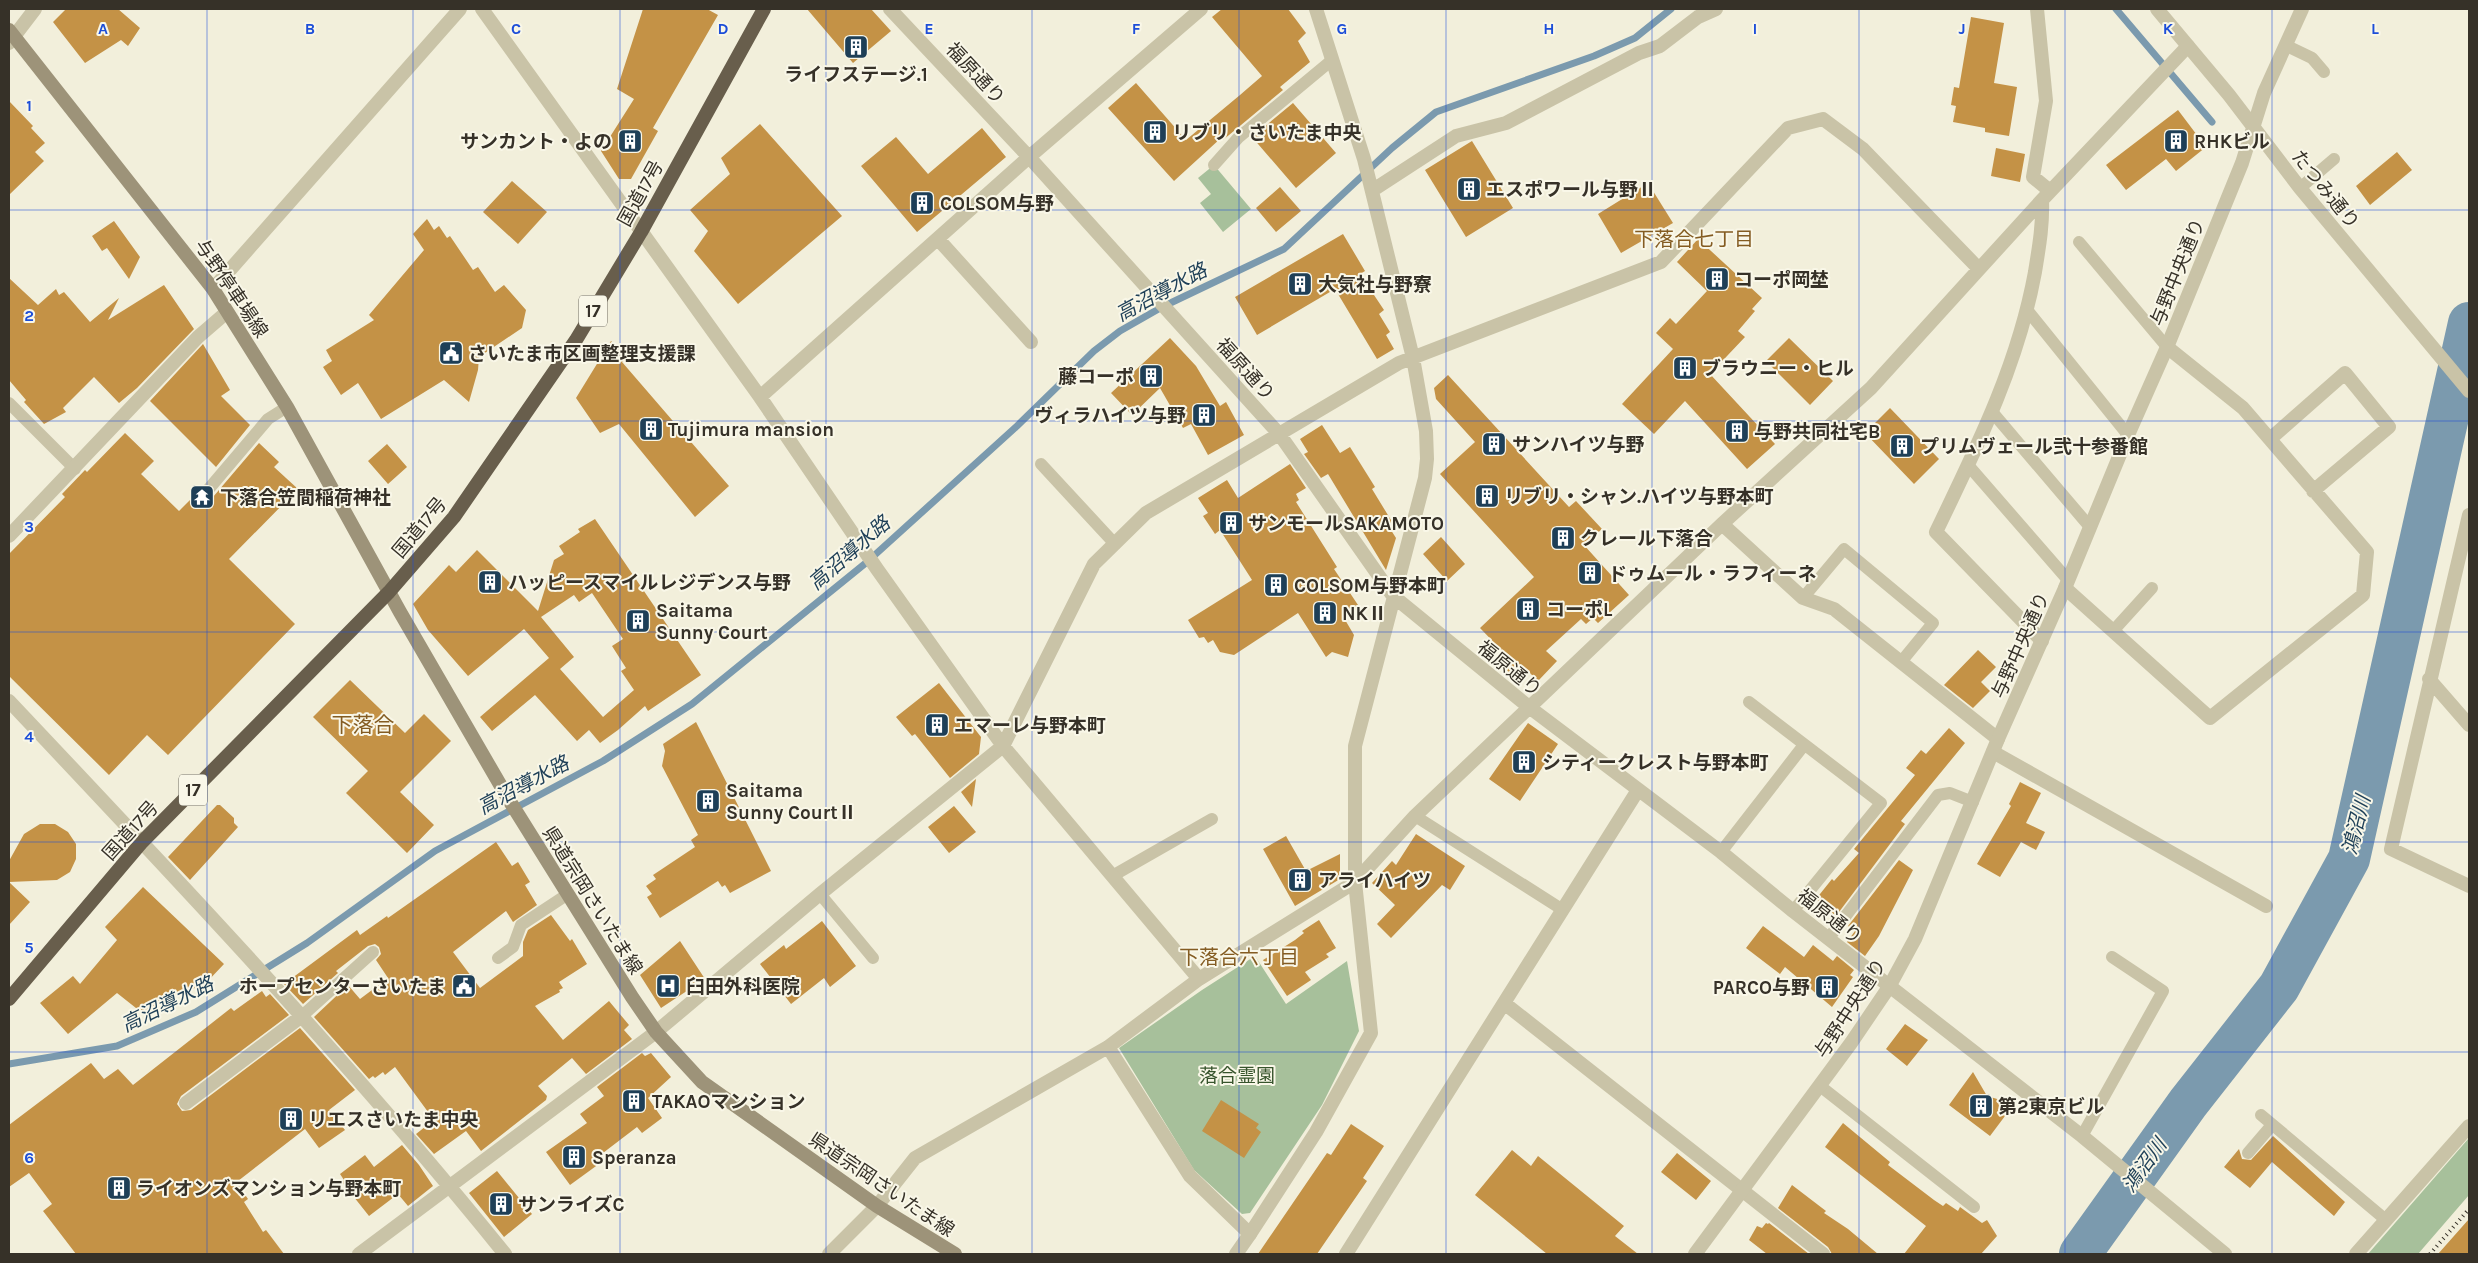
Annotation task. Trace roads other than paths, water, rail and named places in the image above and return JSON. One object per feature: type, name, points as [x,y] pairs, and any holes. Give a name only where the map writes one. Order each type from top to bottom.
[{"type":"highway","name":"国道17号","points":[[9,999],[142,842],[389,592],[454,517],[576,340],[641,232],[764,9]]},
{"type":"main road","name":"与野停車場線","points":[[10,37],[213,289],[287,407],[389,592]]},
{"type":"main road","name":"県道宗岡さいたま線","points":[[389,592],[509,800],[656,1032],[702,1082],[877,1206],[955,1254]]},
{"type":"street","points":[[10,37],[35,9]]},
{"type":"street","points":[[213,289],[460,9]]},
{"type":"street","points":[[482,9],[760,397],[877,569],[1003,746],[1114,875],[1199,979]]},
{"type":"street","name":"福原通り","points":[[890,9],[1029,157],[1280,434],[1393,596],[1530,707],[1721,852],[1889,987],[2082,1136],[2225,1254]]},
{"type":"street","points":[[760,397],[1029,157],[1201,9]]},
{"type":"street","points":[[1236,1254],[1316,1132],[1372,1033],[1355,882],[1355,746],[1425,478],[1427,459],[1421,395],[1414,358],[1372,187],[1316,9]]},
{"type":"street","points":[[1372,187],[1456,136],[1506,123],[1640,53],[1660,46],[1698,16],[1716,9]]},
{"type":"street","points":[[2037,9],[2046,101],[2034,177],[2046,196],[2044,224],[2028,311],[1993,413],[1936,532],[2042,641]]},
{"type":"street","name":"たつみ通り","points":[[2157,9],[2300,188],[2469,391]]},
{"type":"street","name":"与野中央通り","points":[[1695,1254],[1820,1086],[1889,987],[1915,939],[1996,746],[2067,584],[2128,434],[2167,347],[2238,172],[2264,93],[2287,46],[2302,9]]},
{"type":"street","points":[[829,1254],[877,1206],[915,1158],[1108,1047],[1199,979],[1355,882],[1415,816],[1722,524],[1871,388],[2046,196],[2188,46]]},
{"type":"street","points":[[359,1254],[656,1032],[820,894],[1003,746],[1094,564],[1146,513],[1399,363],[1661,262],[1788,128],[1823,119],[1863,148],[1980,269]]},
{"type":"street","points":[[938,239],[1031,342]]},
{"type":"street","points":[[9,536],[75,469],[198,337],[227,312]]},
{"type":"street","points":[[2067,584],[2112,631],[2210,718],[2363,595],[2367,552],[2312,491],[2243,408],[2167,347]]},
{"type":"street","points":[[2270,439],[2346,373],[2389,427],[2312,491]]},
{"type":"street","points":[[2469,514],[2391,849],[2469,886]]},
{"type":"street","points":[[1722,524],[1803,598],[1834,609],[1901,662],[1996,746],[2266,906]]},
{"type":"street","points":[[2429,680],[2469,725]]},
{"type":"street","points":[[9,701],[302,1016],[449,1185],[504,1254]]},
{"type":"street","points":[[1346,1254],[1638,790]]},
{"type":"street","points":[[1504,1003],[1822,1254]]},
{"type":"street","points":[[186,1103],[302,1016]]},
{"type":"street","points":[[1108,1047],[1190,1176],[1250,1234]]},
{"type":"street","points":[[2356,1254],[2469,1126]]},
{"type":"lane","points":[[2287,46],[2312,58],[2324,72]]},
{"type":"lane","points":[[1214,165],[1238,138],[1332,60]]},
{"type":"lane","points":[[2300,188],[2334,159]]},
{"type":"lane","points":[[2079,242],[2167,347]]},
{"type":"lane","points":[[2028,311],[2128,434]]},
{"type":"lane","points":[[9,403],[75,469]]},
{"type":"lane","points":[[207,491],[268,419],[287,407]]},
{"type":"lane","points":[[1993,413],[2090,527]]},
{"type":"lane","points":[[1041,464],[1115,544]]},
{"type":"lane","points":[[1968,465],[2067,584]]},
{"type":"lane","points":[[1803,598],[1844,550],[1933,623],[1901,662]]},
{"type":"lane","points":[[2112,631],[2152,588]]},
{"type":"lane","points":[[1749,702],[1881,803],[1793,911]]},
{"type":"lane","points":[[1721,852],[1804,745]]},
{"type":"lane","points":[[1828,939],[1938,795],[1950,793],[1973,802]]},
{"type":"lane","points":[[1415,816],[1563,910]]},
{"type":"lane","points":[[1114,875],[1212,819]]},
{"type":"lane","points":[[498,958],[512,947],[521,925],[568,894]]},
{"type":"lane","points":[[820,894],[873,958]]},
{"type":"lane","points":[[302,1016],[373,952]]},
{"type":"lane","points":[[2082,1136],[2163,991],[2112,957]]},
{"type":"lane","points":[[1820,1086],[1974,1207]]},
{"type":"lane","points":[[2261,1115],[2386,1220]]},
{"type":"lane","points":[[2248,1153],[2272,1125]]},
{"type":"waterway","name":"高沼導水路","points":[[9,1064],[117,1046],[196,1012],[307,943],[435,851],[603,761],[692,704],[867,562],[1017,426],[1094,351],[1120,331],[1162,307],[1284,249],[1392,148],[1436,112],[1594,56],[1635,38],[1671,9]]},
{"type":"waterway","points":[[2116,9],[2212,122]]},
{"type":"waterway","name":"鴻沼川","points":[[2080,1254],[2188,1103],[2279,987],[2349,859],[2469,323]]},
{"type":"railway","points":[[2430,1254],[2469,1209]]},
{"type":"place","name":"ライフステージ.1","points":[[856,47]]},
{"type":"place","name":"リブリ・さいたま中央","points":[[1155,132]]},
{"type":"place","name":"サンカント・よの","points":[[630,141]]},
{"type":"place","name":"RHKビル","points":[[2176,141]]},
{"type":"place","name":"エスポワール与野Ⅱ","points":[[1469,189]]},
{"type":"place","name":"COLSOM与野","points":[[922,203]]},
{"type":"place","name":"コーポ岡埜","points":[[1717,279]]},
{"type":"place","name":"大気社与野寮","points":[[1300,284]]},
{"type":"place","name":"さいたま市区画整理支援課","points":[[451,353]]},
{"type":"place","name":"ブラウニー・ヒル","points":[[1685,368]]},
{"type":"place","name":"藤コーポ","points":[[1151,376]]},
{"type":"place","name":"ヴィラハイツ与野","points":[[1204,415]]},
{"type":"place","name":"Tujimura mansion","points":[[651,429]]},
{"type":"place","name":"与野共同社宅B","points":[[1737,431]]},
{"type":"place","name":"サンハイツ与野","points":[[1494,444]]},
{"type":"place","name":"プリムヴェール弐十参番館","points":[[1902,446]]},
{"type":"place","name":"リブリ・シャン.ハイツ与野本町","points":[[1487,496]]},
{"type":"place","name":"下落合笠間稲荷神社","points":[[202,497]]},
{"type":"place","name":"サンモールSAKAMOTO","points":[[1231,523]]},
{"type":"place","name":"クレール下落合","points":[[1563,538]]},
{"type":"place","name":"ドゥムール・ラフィーネ","points":[[1590,573]]},
{"type":"place","name":"ハッピースマイルレジデンス与野","points":[[490,582]]},
{"type":"place","name":"COLSOM与野本町","points":[[1276,585]]},
{"type":"place","name":"コーポL","points":[[1528,609]]},
{"type":"place","name":"NKⅡ","points":[[1325,613]]},
{"type":"place","name":"Saitama Sunny Court","points":[[638,621]]},
{"type":"place","name":"エマーレ与野本町","points":[[937,725]]},
{"type":"place","name":"シティークレスト与野本町","points":[[1524,762]]},
{"type":"place","name":"Saitama Sunny CourtⅡ","points":[[708,801]]},
{"type":"place","name":"アライハイツ","points":[[1300,880]]},
{"type":"place","name":"ホープセンターさいたま","points":[[464,986]]},
{"type":"place","name":"臼田外科医院","points":[[668,986]]},
{"type":"place","name":"PARCO与野","points":[[1827,987]]},
{"type":"place","name":"TAKAOマンション","points":[[634,1101]]},
{"type":"place","name":"第2東京ビル","points":[[1981,1106]]},
{"type":"place","name":"リエスさいたま中央","points":[[291,1119]]},
{"type":"place","name":"Speranza","points":[[574,1157]]},
{"type":"place","name":"ライオンズマンション与野本町","points":[[119,1188]]},
{"type":"place","name":"サンライズC","points":[[501,1204]]},
{"type":"district","name":"下落合七丁目","points":[[1694,239]]},
{"type":"district","name":"下落合","points":[[363,725]]},
{"type":"district","name":"下落合六丁目","points":[[1239,957]]},
{"type":"park label","name":"落合霊園","points":[[1237,1075]]}]
